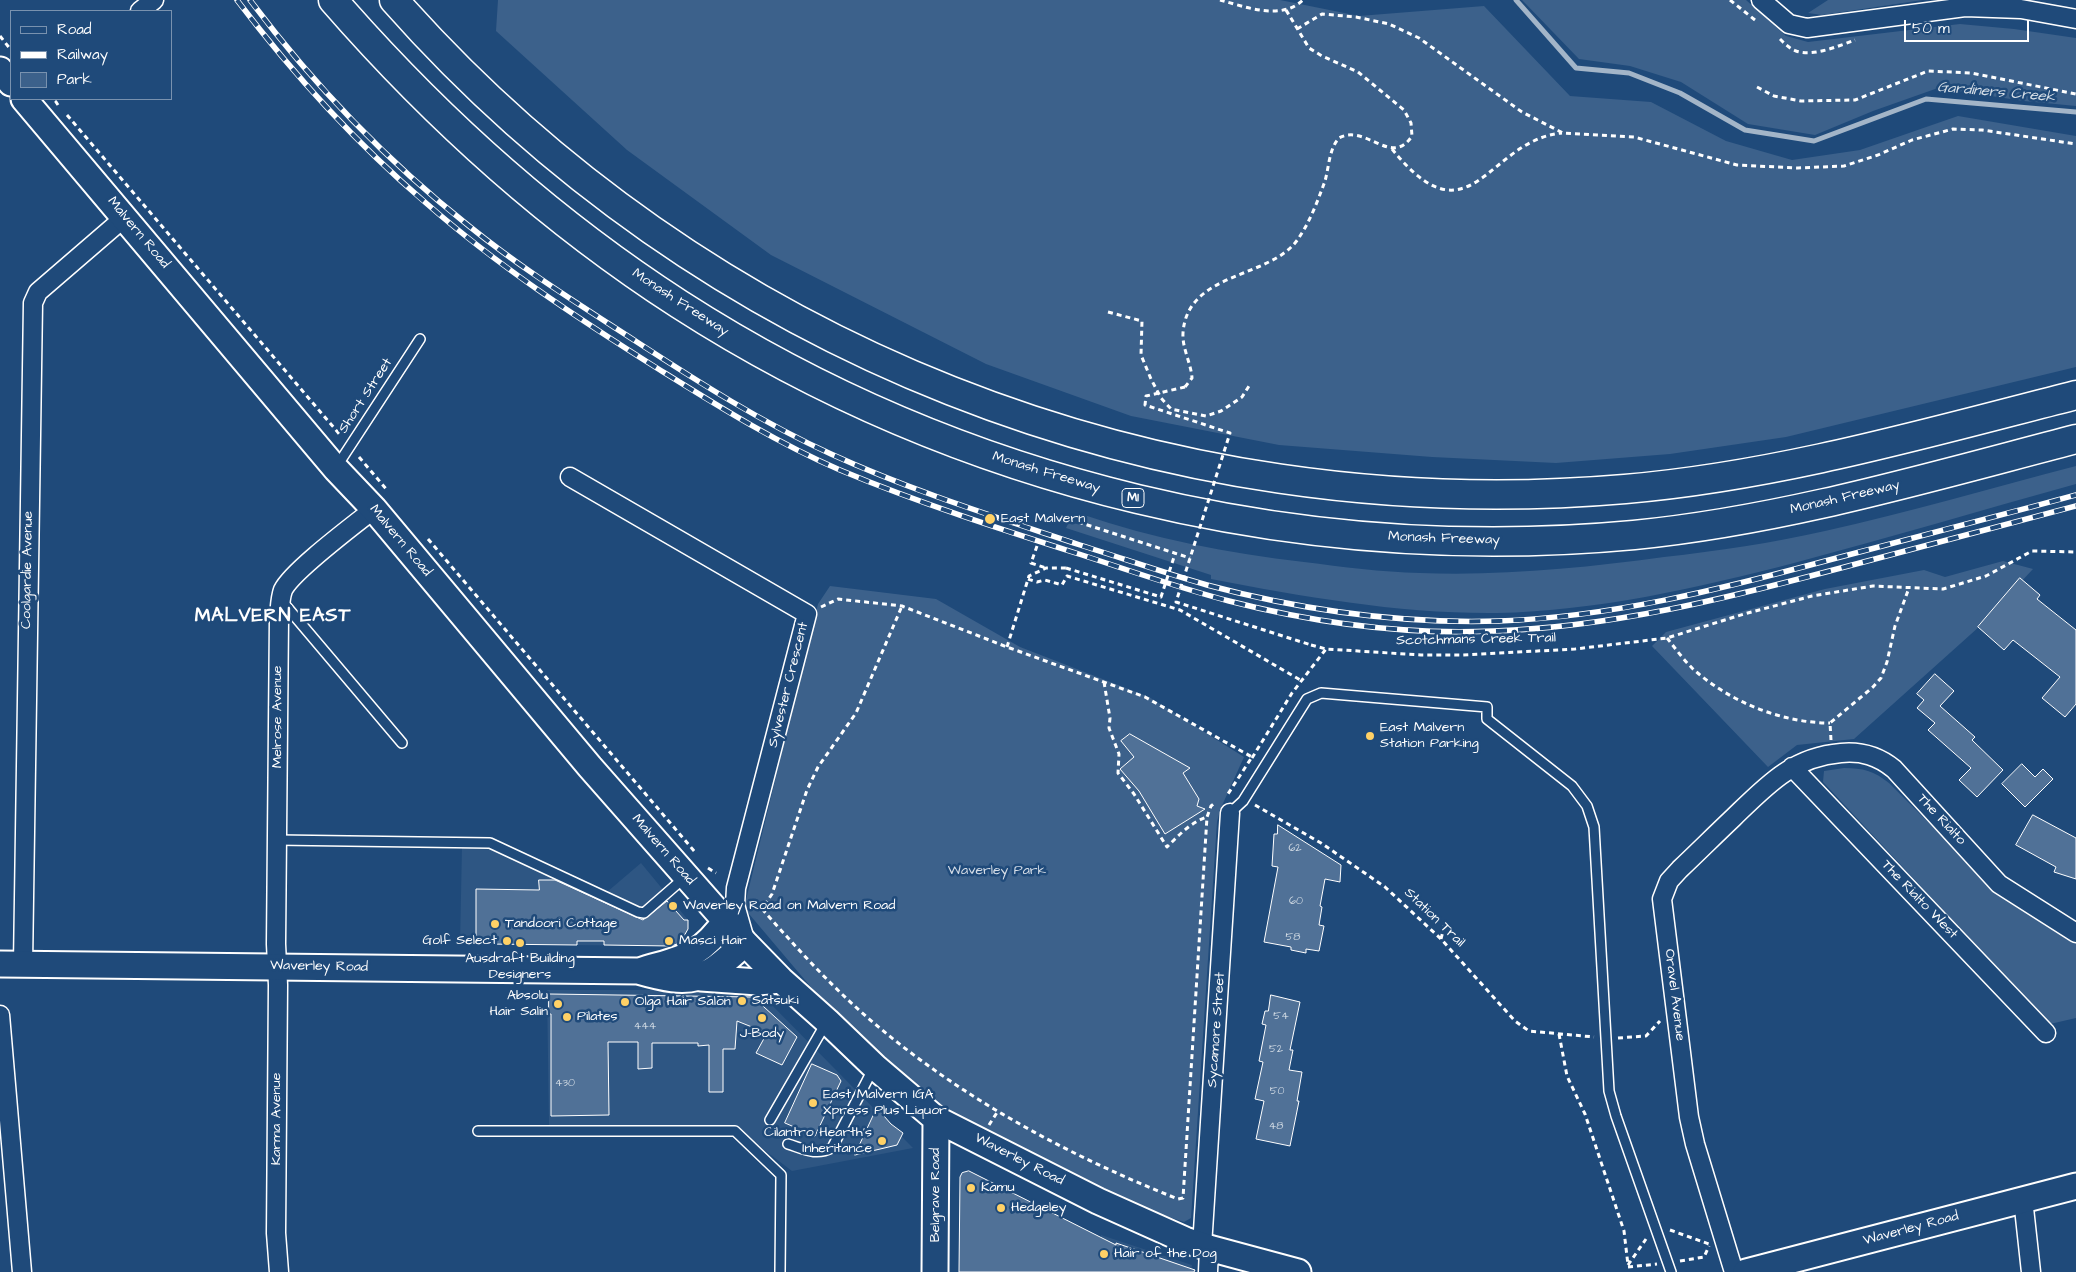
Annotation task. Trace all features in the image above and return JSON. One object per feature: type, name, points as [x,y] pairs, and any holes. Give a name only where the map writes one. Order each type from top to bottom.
[{"type":"highway","name":"Monash Freeway","points":[[333,0],[409,83],[500,169],[586,238],[677,303],[782,364],[881,412],[1000,460],[1067,481],[1132,498],[1194,512],[1320,532],[1499,542],[1567,540],[1635,535],[1756,518],[1868,494],[2076,439]]},
{"type":"highway","points":[[394,0],[442,52],[484,92],[574,171],[649,227],[737,285],[803,322],[906,372],[1018,416],[1142,452],[1268,478],[1386,492],[1500,495],[1566,493],[1681,483],[1745,474],[1856,450],[2076,395]]},
{"type":"main road","points":[[0,70],[10,83]]},
{"type":"main road","name":"Malvern Road","points":[[29,100],[336,469],[381,501],[590,767],[696,864],[736,907],[746,943],[781,980]]},
{"type":"main road","name":"Waverley Road","points":[[638,971],[692,955],[708,943],[736,907]]},
{"type":"main road","points":[[701,978],[726,961],[746,943]]},
{"type":"main road","name":"Waverley Road","points":[[11,964],[638,971],[677,980],[701,978],[758,982],[781,980],[874,1067],[936,1119],[1206,1255],[1298,1272]]},
{"type":"main road","name":"Belgrave Road","points":[[935,1272],[936,1119]]},
{"type":"main road","name":"Waverley Road","points":[[1746,1272],[1806,1258],[2076,1186]]},
{"type":"street","points":[[141,10],[154,0]]},
{"type":"street","points":[[1761,0],[1789,24],[1807,28],[1965,7],[2021,9],[2076,19]]},
{"type":"street","name":"Coolgardie Avenue","points":[[11,964],[33,303],[38,292],[125,217]]},
{"type":"street","name":"Sylvester Crescent","points":[[570,477],[807,614],[736,888],[736,907]]},
{"type":"street","name":"Melrose Avenue","points":[[277,967],[279,617],[281,599],[284,590],[298,573],[381,501]]},
{"type":"street","name":"The Rialto","points":[[1792,767],[1812,758],[1841,753],[1867,753],[1882,760],[1894,769],[1999,884],[2076,933]]},
{"type":"street","name":"Oravel Avenue","points":[[1734,1272],[1691,1132],[1662,899],[1669,881],[1773,780],[1792,767]]},
{"type":"street","name":"The Rialto West","points":[[1792,767],[2046,1032]]},
{"type":"street","name":"Sycamore Street","points":[[1206,1255],[1237,807]]},
{"type":"street","name":"Karma Avenue","points":[[277,967],[276,1233],[279,1272]]},
{"type":"street","points":[[0,1015],[22,1272]]},
{"type":"street","points":[[2023,1199],[2031,1272]]},
{"type":"lane","name":"Short Street","points":[[336,469],[420,339]]},
{"type":"lane","points":[[281,599],[402,743]]},
{"type":"lane","points":[[1237,807],[1307,699],[1321,692],[1487,707],[1487,719],[1572,786],[1587,806],[1594,827],[1609,1091],[1671,1272]]},
{"type":"lane","points":[[277,840],[490,844],[638,912],[644,913],[696,864]]},
{"type":"lane","points":[[770,1120],[827,1021]]},
{"type":"lane","points":[[788,1144],[812,1152],[824,1152],[832,1148],[874,1067]]},
{"type":"lane","points":[[478,1131],[735,1131],[781,1175],[780,1272]]},
{"type":"path","points":[[1220,0],[1257,9],[1286,10],[1295,8],[1302,1]]},
{"type":"path","points":[[1286,10],[1309,48],[1358,72],[1404,110],[1411,122],[1412,136],[1402,146],[1392,149],[1416,176],[1426,184],[1442,188],[1469,186],[1491,173],[1530,141],[1542,136],[1563,132],[1634,137],[1724,163],[1798,168],[1844,166],[1878,155],[1912,140],[1953,129],[1982,130],[2076,144]]},
{"type":"path","points":[[1297,29],[1322,14],[1365,18],[1402,29],[1440,52],[1522,112],[1563,132]]},
{"type":"path","points":[[0,36],[10,49]]},
{"type":"path","points":[[1757,87],[1774,96],[1801,101],[1855,100],[1928,71],[1971,73],[2076,94]]},
{"type":"path","points":[[59,100],[56,102],[341,436]]},
{"type":"path","name":"Scotchmans Creek Trail","points":[[1392,149],[1354,135],[1339,138],[1333,148],[1316,203],[1293,246],[1273,261],[1225,280],[1210,289],[1198,300],[1189,313],[1183,334],[1192,378],[1185,387],[1146,396],[1145,405],[1230,433],[1188,558],[1176,602],[1311,645],[1326,648],[1421,655],[1472,655],[1575,649],[1667,638],[1744,614],[1812,596],[1873,586],[1943,589],[1986,576],[2032,551],[2076,552]]},
{"type":"path","points":[[1108,312],[1142,320],[1141,355],[1161,398],[1171,409],[1206,416],[1221,411],[1242,397],[1248,386]]},
{"type":"path","points":[[359,457],[381,501]]},
{"type":"path","points":[[1078,522],[1188,558]]},
{"type":"path","points":[[427,537],[696,864],[716,873]]},
{"type":"path","points":[[1037,546],[1031,563],[1046,568],[1066,568],[1161,597],[1175,554]]},
{"type":"path","points":[[1007,648],[1029,576],[1046,568]]},
{"type":"path","points":[[1028,579],[1037,582],[1045,580],[1062,585],[1067,576],[1180,610],[1302,681]]},
{"type":"path","points":[[1667,638],[1691,667],[1708,682],[1731,696],[1772,713],[1810,723],[1830,723],[1881,678],[1887,662],[1895,626],[1909,588]]},
{"type":"path","points":[[736,907],[762,909],[818,972],[900,1044],[932,1068],[1010,1119],[1066,1150],[1178,1200],[1183,1198],[1207,817],[1211,806],[1226,796],[1252,757],[1145,697],[1007,648],[902,606],[838,598],[807,614]]},
{"type":"path","points":[[762,909],[772,894],[807,790],[823,759],[856,713],[902,606]]},
{"type":"path","points":[[1287,702],[1326,648]]},
{"type":"path","points":[[1104,681],[1110,728],[1119,754],[1118,773],[1142,806],[1166,847],[1199,820],[1207,817]]},
{"type":"path","points":[[1830,723],[1830,736]]},
{"type":"path","name":"Station Trail","points":[[1237,807],[1253,807],[1255,805],[1292,826],[1370,877],[1405,905],[1441,939],[1515,1021],[1529,1031],[1606,1038],[1646,1036],[1675,1004]]},
{"type":"path","points":[[1441,939],[1445,923]]},
{"type":"path","points":[[1559,1034],[1567,1076],[1585,1114],[1624,1231],[1628,1265],[1656,1226],[1709,1244]]},
{"type":"shaded area","points":[[494,840],[607,892],[641,863],[688,920],[688,929],[680,943],[674,946],[460,944],[462,846]]},
{"type":"shaded area","points":[[547,990],[757,990],[913,1148],[792,1171],[735,1128],[549,1125]]},
{"type":"shaded area","points":[[1101,1235],[1192,1265],[1191,1272],[1100,1272]]},
{"type":"green space","points":[[498,0],[1280,0],[1359,16],[1484,6],[1570,96],[1651,102],[1726,141],[1792,160],[1860,150],[1958,116],[2076,136],[2076,367],[1786,437],[1670,454],[1556,463],[1432,457],[1279,445],[1131,416],[986,364],[771,255],[627,150],[496,31]]},
{"type":"green space","points":[[1522,0],[1746,0],[1786,36],[1808,42],[1960,24],[2014,29],[2076,38],[2076,106],[2024,101],[1938,88],[1873,111],[1815,135],[1748,124],[1681,82],[1630,66],[1579,59]]},
{"type":"green space","points":[[1828,0],[1923,0],[1822,15],[1808,13]]},
{"type":"green space","points":[[2076,466],[2076,484],[1794,563],[1647,597],[1572,608],[1534,611],[1461,613],[1425,611],[1353,603],[1282,592],[1211,579],[1211,575],[1066,528],[1069,522],[1077,524],[1081,514],[1163,538],[1276,558],[1362,569],[1405,572],[1451,574],[1512,572],[1634,561],[1785,539],[1888,516]]},
{"type":"green space","points":[[2003,561],[2033,569],[1980,626],[1854,739],[1797,745],[1768,767],[1652,646],[1666,632],[1825,589],[1924,570],[1945,577]]},
{"type":"green space","name":"Waverley Park","points":[[830,586],[936,599],[1020,647],[1149,697],[1244,757],[1220,810],[1217,822],[1191,1218],[1184,1222],[1101,1194],[939,1109],[832,1012],[744,908],[818,604]]},
{"type":"green space","points":[[1844,768],[1868,771],[1884,779],[1996,890],[2076,941],[2076,1018],[2050,1024],[1823,782],[1824,771]]},
{"type":"building","points":[[2020,578],[2040,595],[2037,599],[2076,630],[2076,704],[2065,717],[2042,698],[2060,677],[2013,640],[2004,650],[1978,627]]},
{"type":"building","points":[[1935,674],[1954,691],[1940,706],[1975,737],[1972,740],[2003,770],[1977,797],[1959,780],[1971,768],[1928,730],[1935,723],[1917,708],[1924,700],[1917,694]]},
{"type":"building","points":[[1130,734],[1190,768],[1183,773],[1199,799],[1197,806],[1205,809],[1165,834],[1139,791],[1120,769],[1134,757],[1121,741]]},
{"type":"building","points":[[2022,764],[2035,777],[2043,769],[2053,779],[2025,807],[2002,784]]},
{"type":"building","points":[[2033,815],[2076,838],[2076,879],[2054,872],[2056,867],[2016,845]]},
{"type":"building","points":[[1278,825],[1341,865],[1340,882],[1325,879],[1319,925],[1324,926],[1319,951],[1306,949],[1306,953],[1291,950],[1291,947],[1264,942],[1278,867],[1272,866],[1274,834],[1277,834]]},
{"type":"building","points":[[539,880],[555,880],[643,920],[667,901],[684,920],[688,920],[688,929],[680,943],[671,946],[604,945],[604,941],[577,941],[577,945],[487,944],[487,940],[476,940],[476,889],[539,890]]},
{"type":"building","points":[[549,994],[753,997],[797,1037],[782,1065],[756,1053],[767,1033],[737,1021],[735,1049],[723,1049],[723,1092],[709,1092],[709,1045],[698,1046],[698,1043],[652,1043],[652,1068],[638,1069],[638,1042],[608,1042],[609,1115],[551,1116],[551,1014],[549,1014]]},
{"type":"building","points":[[1271,995],[1300,1002],[1290,1050],[1293,1050],[1289,1070],[1302,1072],[1297,1101],[1299,1101],[1290,1146],[1256,1139],[1264,1101],[1255,1099],[1263,1062],[1259,1061],[1266,1025],[1262,1024],[1265,1011],[1268,1011]]},
{"type":"building","name":"East Malvern IGA Xpress Plus Liquor","points":[[812,1064],[837,1075],[841,1081],[815,1136],[785,1123]]},
{"type":"building","points":[[877,1108],[891,1124],[903,1133],[897,1145],[855,1155]]},
{"type":"building","name":"Hedgeley","points":[[969,1171],[1116,1245],[1116,1243],[1195,1270],[1194,1272],[959,1272],[960,1177],[962,1173]]},
{"type":"waterway","name":"Gardiners Creek","points":[[1516,0],[1576,68],[1629,73],[1680,93],[1745,130],[1814,141],[1926,99],[2076,112]]},
{"type":"railway","points":[[237,0],[258,28],[326,107],[400,180],[453,226],[540,291],[599,331],[704,397],[793,448],[870,482],[930,505],[1210,596],[1294,616],[1394,629],[1461,632],[1581,624],[1624,618],[1710,601],[2076,506]]},
{"type":"railway","points":[[250,0],[299,62],[352,120],[439,201],[489,242],[530,272],[708,387],[756,416],[806,442],[892,480],[954,503],[1207,585],[1278,602],[1388,618],[1499,621],[1583,614],[1625,608],[1707,591],[2076,495]]},
{"type":"place","name":"East Malvern","points":[[990,519]]},
{"type":"place","name":"East Malvern Station Parking","points":[[1370,736]]},
{"type":"place","name":"Waverley Road on Malvern Road","points":[[673,906]]},
{"type":"place","name":"Tandoori Cottage","points":[[495,924]]},
{"type":"place","name":"Golf Select","points":[[507,941]]},
{"type":"place","name":"Masci Hair","points":[[669,941]]},
{"type":"place","name":"Ausdraft Building Designers","points":[[520,943]]},
{"type":"place","name":"Satsuki","points":[[742,1001]]},
{"type":"place","name":"Olga Hair Salon","points":[[625,1002]]},
{"type":"place","name":"Absolu Hair Salin","points":[[558,1004]]},
{"type":"place","name":"Pilates","points":[[567,1017]]},
{"type":"place","name":"J-Body","points":[[762,1018]]},
{"type":"place","name":"East Malvern IGA Xpress Plus Liquor","points":[[813,1103]]},
{"type":"place","name":"Cilantro Hearth's Inheritance","points":[[882,1141]]},
{"type":"place","name":"Kamu","points":[[971,1188]]},
{"type":"place","name":"Hedgeley","points":[[1001,1208]]},
{"type":"place","name":"Hair of the Dog","points":[[1104,1254]]},
{"type":"district","name":"MALVERN EAST","points":[[273,617]]}]
